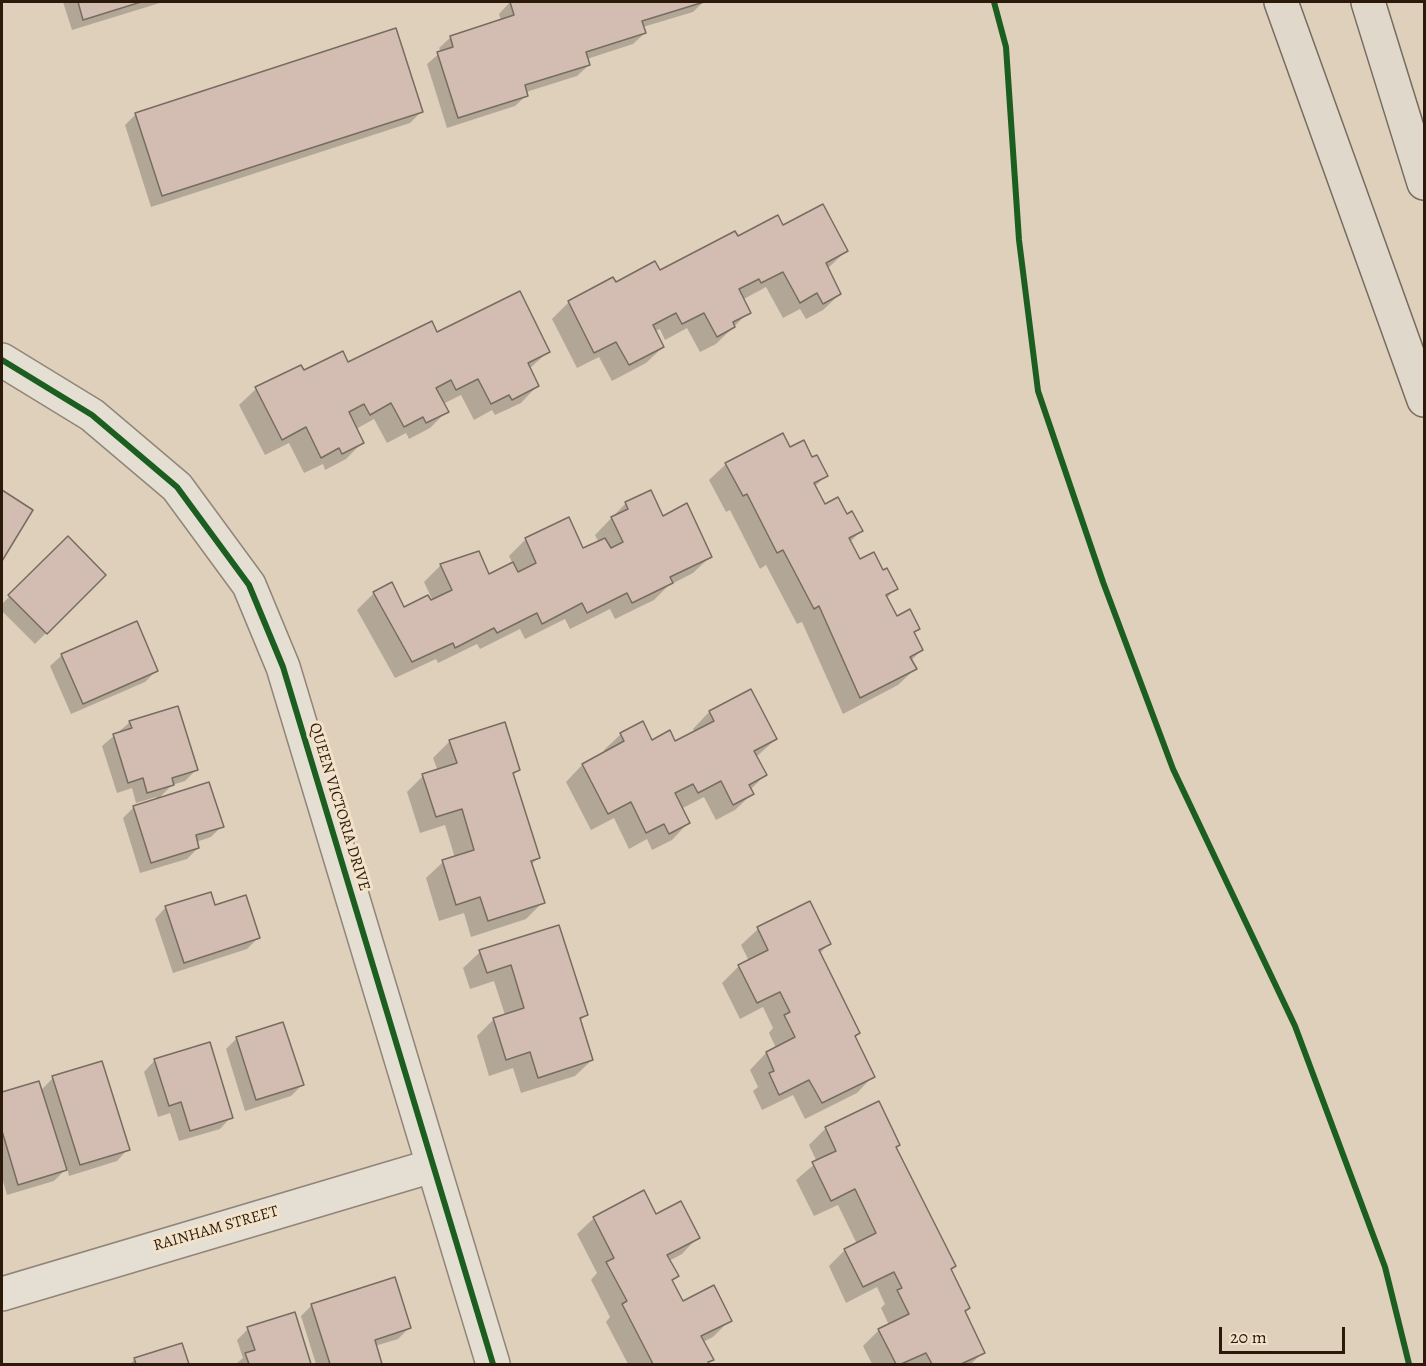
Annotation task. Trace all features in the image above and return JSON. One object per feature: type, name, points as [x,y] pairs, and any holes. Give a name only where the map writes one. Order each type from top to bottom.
[{"type":"highway","points":[[1281,2],[1425,400]]},
{"type":"highway","points":[[1368,2],[1425,183]]},
{"type":"street","name":"QUEEN VICTORIA DRIVE","points":[[2,360],[92,415],[177,487],[249,585],[283,667],[493,1365]]},
{"type":"street","name":"RAINHAM STREET","points":[[2,1294],[432,1166]]},
{"type":"path","points":[[994,2],[1006,47],[1019,240],[1038,391],[1103,582],[1173,770],[1295,1026],[1385,1267],[1409,1365]]},
{"type":"building","points":[[78,2],[141,2],[83,20]]},
{"type":"building","points":[[510,2],[704,2],[642,21],[646,33],[586,52],[590,65],[525,85],[528,96],[458,118],[437,52],[453,47],[450,36],[514,15]]},
{"type":"building","points":[[396,28],[423,112],[162,196],[135,113]]},
{"type":"building","points":[[823,204],[848,251],[826,263],[841,294],[823,304],[817,293],[800,303],[783,272],[761,283],[759,279],[739,289],[751,313],[733,322],[735,327],[717,337],[704,313],[682,324],[676,313],[653,325],[664,347],[629,365],[616,342],[594,353],[568,301],[613,277],[616,282],[655,261],[660,270],[735,231],[738,236],[778,215],[783,225]]},
{"type":"building","points":[[520,291],[550,352],[528,363],[539,386],[512,400],[509,395],[491,404],[478,379],[456,390],[451,380],[436,388],[449,412],[426,423],[423,417],[404,427],[391,403],[370,415],[364,404],[349,412],[364,443],[342,454],[339,448],[321,458],[306,427],[282,440],[255,387],[301,365],[304,370],[343,351],[348,362],[432,321],[437,332]]},
{"type":"building","points":[[783,433],[790,447],[804,440],[812,457],[817,455],[828,476],[814,483],[825,504],[838,497],[847,514],[852,511],[863,531],[849,538],[860,559],[874,552],[883,570],[887,568],[898,589],[886,595],[897,616],[910,609],[920,629],[914,632],[923,650],[910,657],[917,669],[860,698],[819,606],[814,609],[783,550],[777,553],[747,494],[743,496],[725,463]]},
{"type":"building","points":[[2,490],[33,510],[2,561]]},
{"type":"building","points":[[651,490],[663,516],[687,503],[712,557],[670,577],[673,583],[632,603],[627,593],[587,613],[582,603],[542,624],[537,613],[497,633],[494,628],[455,648],[453,643],[412,662],[373,592],[392,582],[404,607],[428,595],[431,600],[452,590],[440,564],[479,551],[489,574],[513,562],[518,572],[536,563],[525,538],[569,517],[583,548],[605,538],[611,548],[623,542],[611,517],[628,509],[625,502]]},
{"type":"building","points":[[68,536],[106,575],[47,634],[8,595]]},
{"type":"building","points":[[137,621],[158,671],[83,704],[61,654]]},
{"type":"building","points":[[751,689],[777,739],[754,751],[767,775],[749,785],[754,794],[733,805],[721,781],[698,793],[693,784],[675,793],[690,823],[669,834],[664,824],[646,833],[631,802],[608,814],[582,764],[624,741],[620,733],[643,721],[652,740],[670,730],[675,741],[714,721],[709,711]]},
{"type":"building","points":[[178,706],[198,770],[172,778],[174,785],[147,793],[143,778],[128,783],[113,734],[132,728],[129,721]]},
{"type":"building","points":[[505,722],[520,770],[513,773],[540,858],[531,861],[545,903],[488,921],[480,897],[456,905],[442,860],[474,850],[462,809],[436,817],[422,774],[457,763],[449,740]]},
{"type":"building","points":[[209,782],[224,827],[196,835],[199,848],[151,863],[133,806]]},
{"type":"building","points":[[211,892],[215,905],[246,895],[260,938],[184,963],[165,906]]},
{"type":"building","points":[[810,901],[831,944],[819,950],[860,1033],[855,1036],[875,1077],[822,1103],[809,1080],[779,1095],[769,1073],[774,1071],[766,1052],[795,1037],[784,1015],[790,1012],[780,992],[757,1003],[738,965],[768,950],[757,927]]},
{"type":"building","points":[[559,925],[588,1015],[580,1018],[593,1060],[538,1078],[530,1052],[506,1060],[493,1018],[524,1008],[511,965],[487,973],[479,950]]},
{"type":"building","points":[[283,1022],[304,1085],[256,1100],[236,1037]]},
{"type":"building","points":[[210,1042],[233,1118],[190,1131],[181,1102],[169,1106],[154,1059]]},
{"type":"building","points":[[102,1061],[130,1150],[80,1165],[52,1076]]},
{"type":"building","points":[[39,1081],[67,1170],[18,1185],[2,1131],[2,1092]]},
{"type":"building","points":[[879,1101],[900,1145],[896,1147],[956,1266],[951,1269],[970,1308],[965,1311],[985,1353],[961,1364],[932,1364],[926,1353],[896,1364],[878,1329],[909,1314],[897,1290],[902,1288],[894,1272],[863,1287],[844,1249],[876,1233],[855,1189],[831,1201],[812,1162],[836,1151],[825,1127]]},
{"type":"building","points":[[644,1190],[656,1214],[681,1201],[700,1238],[667,1255],[679,1276],[672,1280],[683,1301],[714,1285],[732,1321],[701,1336],[714,1360],[708,1362],[709,1364],[653,1364],[622,1304],[627,1301],[606,1262],[614,1258],[593,1217]]},
{"type":"building","points":[[395,1277],[411,1328],[375,1340],[382,1364],[330,1364],[311,1304]]},
{"type":"building","points":[[295,1312],[311,1364],[249,1364],[245,1353],[255,1350],[247,1327]]},
{"type":"building","points":[[182,1343],[189,1364],[136,1364],[134,1358]]},
{"type":"cycle path","points":[[994,2],[1006,47],[1019,240],[1038,391],[1103,582],[1173,769],[1295,1026],[1385,1267],[1409,1364]]},
{"type":"cycle path","points":[[2,360],[92,415],[177,487],[249,585],[283,667],[493,1364]]}]
